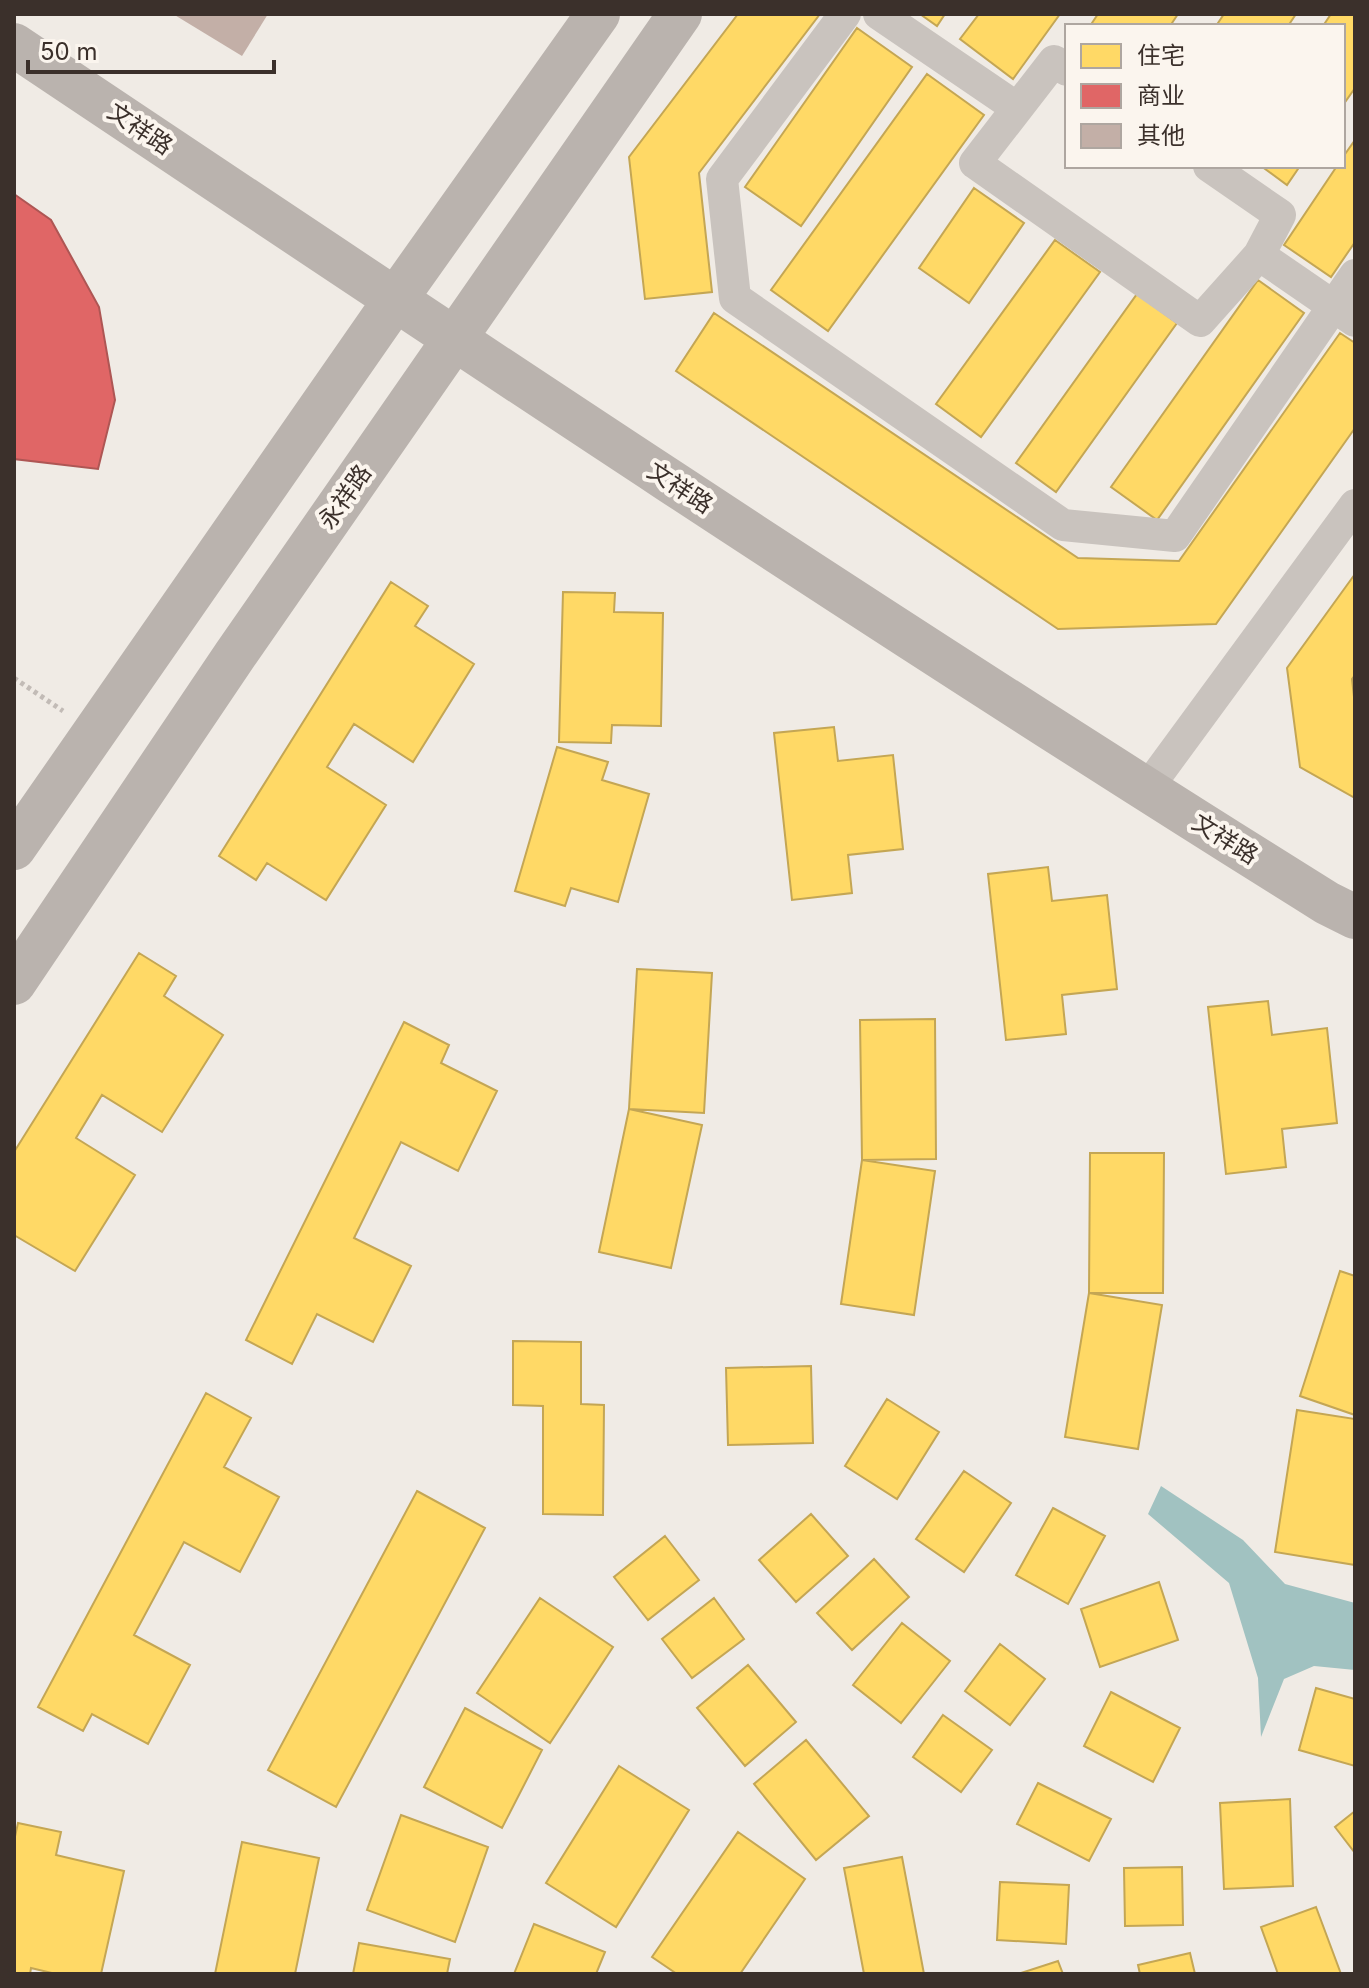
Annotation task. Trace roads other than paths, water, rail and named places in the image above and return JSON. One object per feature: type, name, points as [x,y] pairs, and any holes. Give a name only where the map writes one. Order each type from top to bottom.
[{"type":"street","points":[[14,848],[598,14]]},
{"type":"street","name":"永祥路","points":[[14,983],[209,692],[680,14]]},
{"type":"street","points":[[845,14],[722,179],[735,298],[1063,525],[1175,536],[1344,313],[1355,275]]},
{"type":"street","points":[[879,14],[1017,108]]},
{"type":"street","name":"文祥路","points":[[14,45],[453,340],[1146,790],[1327,903],[1355,917]]},
{"type":"street","points":[[1065,69],[1054,61],[975,163],[1200,321],[1259,255],[1280,215],[1212,168]]},
{"type":"street","points":[[1259,255],[1344,313]]},
{"type":"street","points":[[1146,790],[1355,505]]},
{"type":"water","points":[[1161,1486],[1243,1540],[1285,1584],[1355,1603],[1355,1670],[1314,1666],[1284,1679],[1261,1737],[1258,1678],[1229,1583],[1148,1514]]}]
